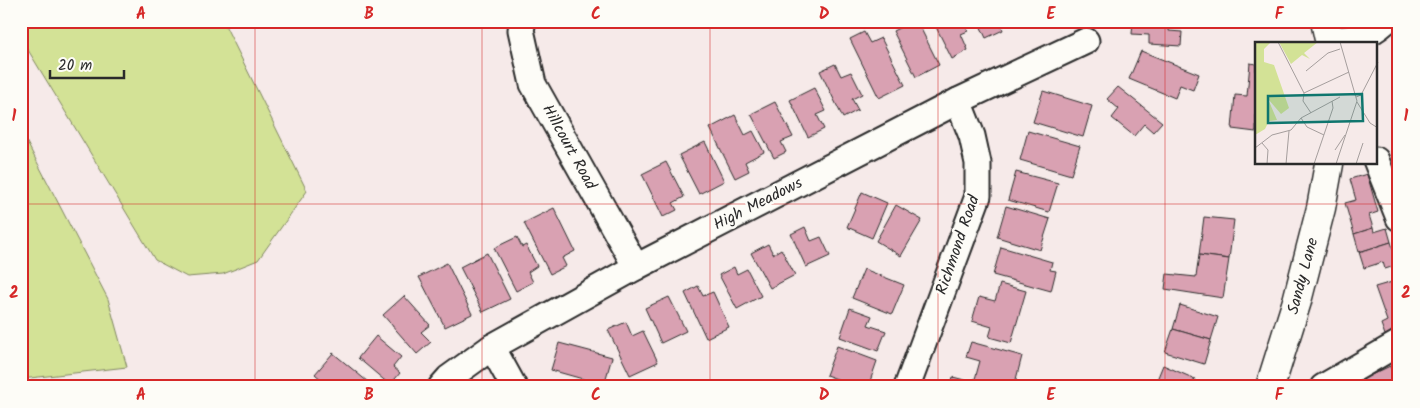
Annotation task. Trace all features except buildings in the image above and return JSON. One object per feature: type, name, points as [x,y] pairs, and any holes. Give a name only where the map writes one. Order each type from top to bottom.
[{"type":"street","name":"Hillcourt Road","points":[[524,21],[521,30],[533,84],[636,267]]},
{"type":"street","points":[[1328,35],[1356,39],[1375,31],[1386,21]]},
{"type":"street","name":"High Meadows","points":[[442,387],[449,378],[492,347],[636,267],[958,100],[1086,41]]},
{"type":"street","name":"Richmond Road","points":[[907,387],[978,196],[978,163],[972,136],[958,100]]},
{"type":"street","name":"Sandy Lane","points":[[1270,387],[1297,301],[1321,208],[1329,165]]},
{"type":"street","points":[[1378,165],[1399,218]]},
{"type":"street","points":[[1323,387],[1399,343]]},
{"type":"street","points":[[492,347],[514,387]]},
{"type":"green space","points":[[21,21],[223,21],[307,191],[258,260],[223,274],[187,277],[155,260],[25,45],[21,44]]},
{"type":"green space","points":[[21,131],[108,299],[127,367],[21,379]]}]
